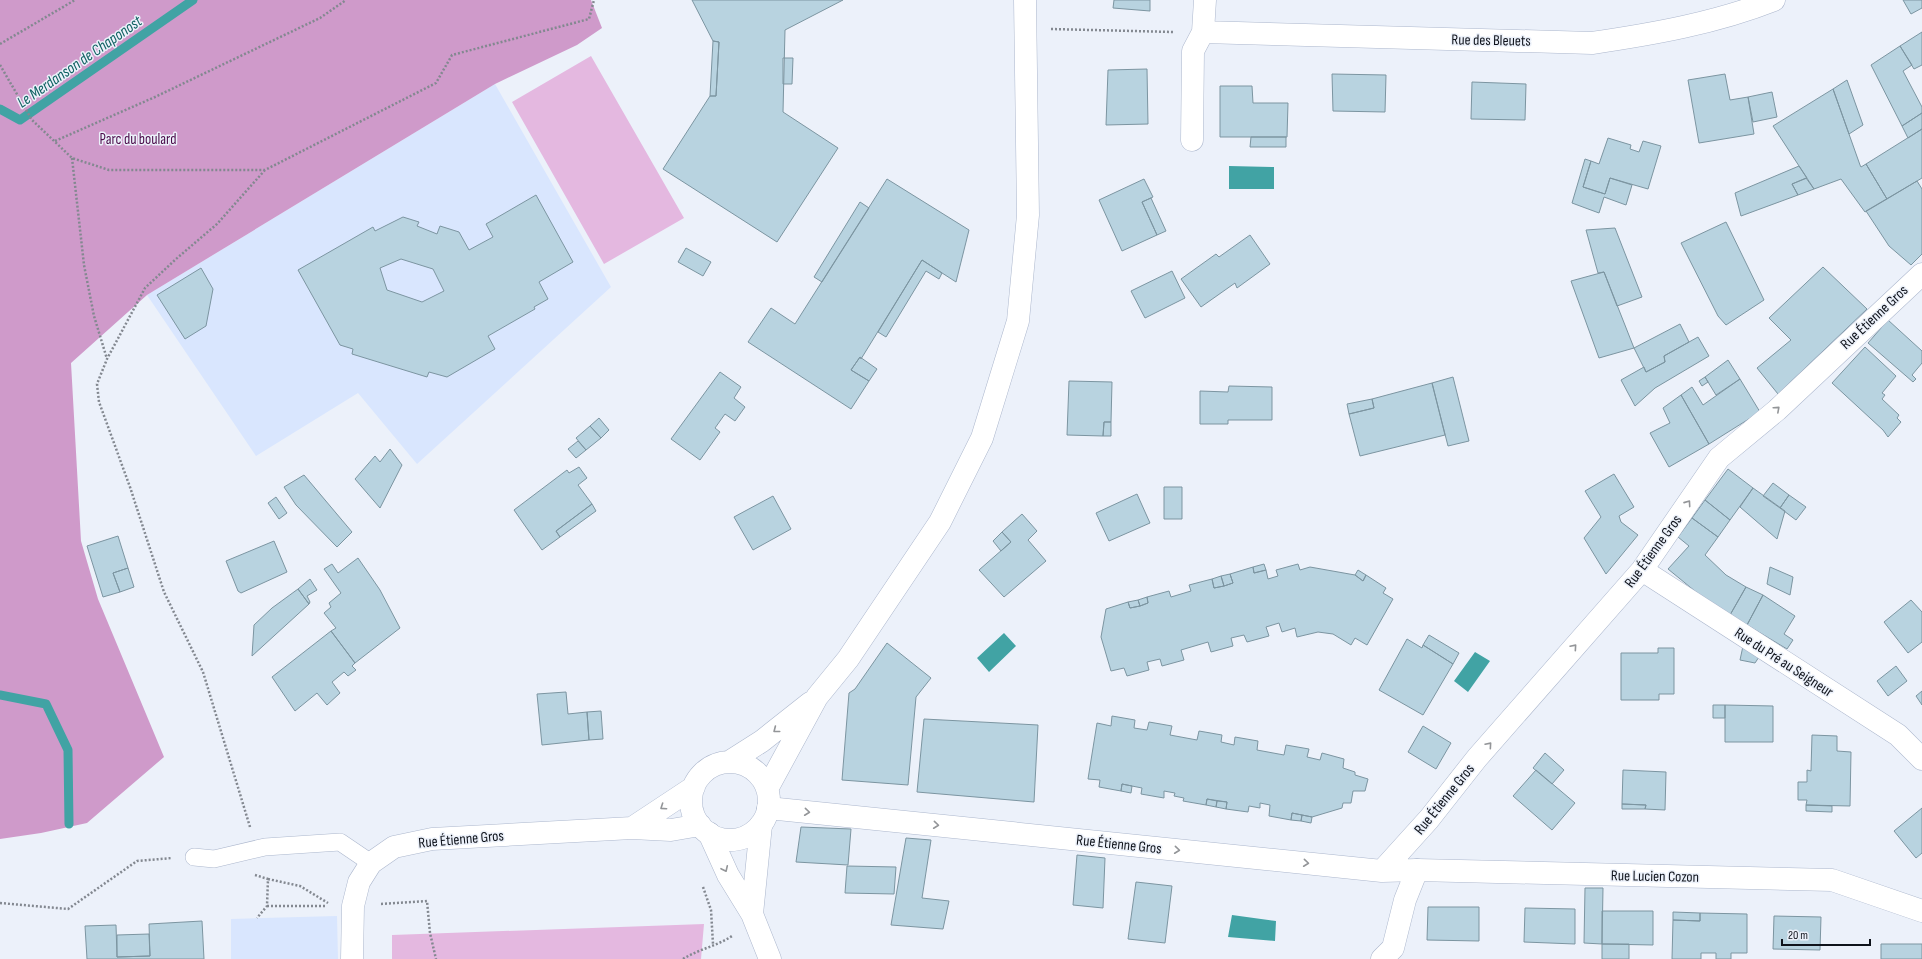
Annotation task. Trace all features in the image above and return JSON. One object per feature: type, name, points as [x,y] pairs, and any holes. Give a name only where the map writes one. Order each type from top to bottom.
[{"type":"street","points":[[729,762],[762,741],[817,697],[848,659],[940,522],[982,438],[1019,314],[1028,215],[1025,0]]},
{"type":"street","points":[[1192,140],[1193,51],[1203,32],[1205,0]]},
{"type":"street","name":"Rue des Bleuets","points":[[1203,32],[1592,43],[1641,36],[1704,22],[1774,0]]},
{"type":"street","name":"Rue Étienne Gros","points":[[766,808],[1382,871],[1429,819],[1477,758],[1642,570],[1718,458],[1777,410],[1922,274]]},
{"type":"street","name":"Rue du Pré au Seigneur","points":[[1642,570],[1898,735],[1922,759]]},
{"type":"street","points":[[754,919],[766,808],[762,778],[753,769],[742,764],[729,762],[716,764],[705,771],[696,781],[692,793],[691,806],[695,819],[714,837],[727,840],[740,839],[752,834],[766,808],[817,697]]},
{"type":"street","points":[[632,828],[694,787]]},
{"type":"street","name":"Rue Étienne Gros","points":[[352,959],[353,906],[359,882],[371,863],[394,847],[432,839],[632,828],[671,830],[704,829]]},
{"type":"street","points":[[704,829],[728,875],[754,919],[770,959]]},
{"type":"street","points":[[1382,959],[1393,948],[1405,900],[1417,870]]},
{"type":"street","name":"Rue Lucien Cozon","points":[[1382,871],[1417,870],[1832,880],[1922,911]]},
{"type":"lane","points":[[194,857],[214,859],[265,847],[340,842],[371,863]]},
{"type":"path","points":[[0,44],[75,0]]},
{"type":"path","points":[[55,142],[155,97],[320,18],[346,0]]},
{"type":"path","points":[[265,847],[250,827],[203,672],[164,592],[130,487],[99,402],[97,384],[107,359],[146,288],[176,259],[217,224],[265,170],[436,83],[452,55],[589,19],[594,0]]},
{"type":"path","points":[[1025,28],[1203,32]]},
{"type":"path","points":[[0,65],[32,120],[72,158],[110,170],[265,170]]},
{"type":"path","points":[[72,158],[84,265],[94,316],[107,359]]},
{"type":"path","points":[[0,903],[68,909],[137,861],[194,857]]},
{"type":"path","points":[[254,874],[268,879],[300,886],[332,906],[267,906]]},
{"type":"path","points":[[257,918],[267,906],[268,879]]},
{"type":"path","points":[[702,886],[711,910],[713,944]]},
{"type":"path","points":[[353,906],[375,911],[380,904],[427,901],[430,933],[436,959]]},
{"type":"path","points":[[683,959],[713,944],[720,944],[754,919]]},
{"type":"shaded area","points":[[591,56],[684,218],[604,264],[512,102]]},
{"type":"shaded area","points":[[495,84],[611,287],[417,464],[358,393],[256,456],[147,295]]},
{"type":"shaded area","points":[[337,916],[338,959],[231,959],[231,919]]},
{"type":"shaded area","points":[[704,924],[701,959],[392,959],[392,935]]},
{"type":"green space","name":"Parc du boulard","points":[[0,0],[591,0],[602,28],[577,45],[495,84],[147,295],[71,363],[81,541],[98,599],[164,757],[87,823],[41,833],[0,839]]},
{"type":"water","points":[[1229,166],[1274,167],[1274,189],[1229,189]]},
{"type":"water","points":[[1004,633],[1016,646],[989,672],[977,658]]},
{"type":"water","points":[[1475,652],[1490,661],[1468,692],[1454,681]]},
{"type":"water","points":[[1232,915],[1276,921],[1275,941],[1228,937]]},
{"type":"building","points":[[692,0],[843,0],[785,30],[783,112],[838,148],[777,242],[663,169],[710,96],[716,96],[719,42],[713,41]]},
{"type":"building","points":[[1114,0],[1150,0],[1150,11],[1113,8]]},
{"type":"building","points":[[1903,0],[1922,0],[1922,8],[1911,14]]},
{"type":"building","points":[[1922,32],[1922,65],[1914,69],[1900,46]]},
{"type":"building","points":[[713,41],[719,42],[716,96],[710,96]]},
{"type":"building","points":[[1900,46],[1912,65],[1903,71],[1922,107],[1922,113],[1902,126],[1871,65]]},
{"type":"building","points":[[783,58],[793,58],[792,84],[783,84]]},
{"type":"building","points":[[1147,69],[1148,124],[1106,125],[1108,70]]},
{"type":"building","points":[[1332,74],[1386,75],[1385,112],[1333,111]]},
{"type":"building","points":[[1725,74],[1730,100],[1748,97],[1754,134],[1699,143],[1688,80]]},
{"type":"building","points":[[1847,80],[1863,125],[1849,134],[1833,89]]},
{"type":"building","points":[[1472,82],[1526,84],[1525,120],[1471,119]]},
{"type":"building","points":[[1220,86],[1252,86],[1253,103],[1288,103],[1287,137],[1220,137]]},
{"type":"building","points":[[1833,89],[1860,165],[1861,167],[1866,164],[1887,199],[1865,212],[1841,179],[1814,189],[1773,126]]},
{"type":"building","points":[[1772,92],[1777,117],[1753,122],[1748,97]]},
{"type":"building","points":[[1922,113],[1922,129],[1908,138],[1902,126]]},
{"type":"building","points":[[1922,129],[1922,178],[1887,199],[1866,164]]},
{"type":"building","points":[[1251,137],[1286,137],[1286,147],[1250,147]]},
{"type":"building","points":[[1608,138],[1631,145],[1630,149],[1639,152],[1643,141],[1661,146],[1648,189],[1610,178],[1605,194],[1583,187],[1591,161],[1599,164]]},
{"type":"building","points":[[1585,159],[1591,161],[1583,187],[1605,194],[1610,178],[1632,185],[1626,205],[1604,197],[1599,213],[1572,203]]},
{"type":"building","points":[[1799,166],[1807,178],[1792,184],[1798,195],[1741,216],[1735,193]]},
{"type":"building","points":[[1806,178],[1814,189],[1798,195],[1792,184]]},
{"type":"building","points":[[887,179],[969,230],[956,282],[922,260],[861,359],[860,357],[851,370],[869,381],[851,409],[748,342],[771,308],[795,324]]},
{"type":"building","points":[[1144,179],[1153,197],[1142,202],[1157,235],[1122,251],[1099,200]]},
{"type":"building","points":[[1917,181],[1922,189],[1922,254],[1911,265],[1889,246],[1866,211]]},
{"type":"building","points":[[536,195],[573,262],[539,282],[548,299],[534,307],[535,309],[488,336],[495,349],[447,377],[429,372],[427,377],[352,354],[353,349],[340,345],[298,270],[373,227],[375,231],[403,217],[419,222],[417,226],[437,234],[440,226],[459,232],[469,250],[493,237],[486,224]],"holes":[[[401,259],[433,269],[444,291],[422,302],[387,290],[380,268]]]},
{"type":"building","points":[[1151,198],[1166,231],[1157,235],[1142,202]]},
{"type":"building","points":[[860,202],[869,208],[822,282],[814,277]]},
{"type":"building","points":[[1726,222],[1764,300],[1726,325],[1718,316],[1681,243]]},
{"type":"building","points":[[1615,228],[1642,297],[1617,306],[1604,272],[1598,273],[1586,230]]},
{"type":"building","points":[[1250,235],[1270,264],[1237,288],[1235,283],[1201,307],[1181,279],[1216,254],[1219,257]]},
{"type":"building","points":[[686,248],[711,262],[703,276],[678,262]]},
{"type":"building","points":[[922,260],[942,273],[939,279],[926,271],[886,337],[878,332]]},
{"type":"building","points":[[1823,267],[1867,309],[1778,394],[1757,368],[1791,340],[1769,318]]},
{"type":"building","points":[[201,268],[213,289],[206,326],[185,339],[157,295]]},
{"type":"building","points":[[1172,271],[1185,298],[1145,318],[1131,291]]},
{"type":"building","points":[[1604,272],[1634,348],[1599,358],[1571,281]]},
{"type":"building","points":[[1888,320],[1922,351],[1922,363],[1912,375],[1916,379],[1913,382],[1868,343]]},
{"type":"building","points":[[1680,324],[1689,342],[1664,356],[1665,362],[1646,372],[1634,348]]},
{"type":"building","points":[[1698,337],[1709,356],[1655,388],[1635,406],[1621,380],[1644,367],[1646,372],[1665,362],[1664,356]]},
{"type":"building","points":[[1865,347],[1896,376],[1882,393],[1885,395],[1882,399],[1899,415],[1897,418],[1901,422],[1888,437],[1883,430],[1832,383]]},
{"type":"building","points":[[860,357],[877,369],[869,381],[851,370]]},
{"type":"building","points":[[1728,360],[1740,379],[1716,395],[1705,377]]},
{"type":"building","points":[[720,372],[741,387],[734,398],[745,407],[735,421],[725,414],[715,428],[720,432],[700,460],[671,439]]},
{"type":"building","points":[[1453,377],[1469,441],[1448,446],[1432,383]]},
{"type":"building","points":[[1705,377],[1708,382],[1702,386],[1699,381]]},
{"type":"building","points":[[1740,379],[1760,412],[1709,444],[1681,395],[1692,387],[1703,405]]},
{"type":"building","points":[[1069,381],[1112,382],[1111,422],[1104,422],[1103,436],[1067,435]]},
{"type":"building","points":[[1432,383],[1445,435],[1360,456],[1349,414],[1374,408],[1372,399]]},
{"type":"building","points":[[1229,386],[1272,387],[1272,420],[1228,420],[1228,424],[1200,424],[1200,391],[1228,392]]},
{"type":"building","points":[[1681,395],[1709,444],[1669,467],[1650,433],[1670,423],[1663,408]]},
{"type":"building","points":[[1372,399],[1374,408],[1349,414],[1347,404]]},
{"type":"building","points":[[599,418],[609,430],[601,438],[590,426]]},
{"type":"building","points":[[1104,422],[1111,422],[1111,436],[1103,436]]},
{"type":"building","points":[[590,426],[601,438],[586,450],[576,438]]},
{"type":"building","points":[[578,441],[586,450],[576,458],[568,449]]},
{"type":"building","points":[[390,449],[402,465],[380,508],[355,479],[375,456],[380,462]]},
{"type":"building","points":[[579,467],[587,478],[578,485],[592,504],[556,531],[560,537],[542,550],[514,510],[567,470],[569,473]]},
{"type":"building","points":[[1728,469],[1753,488],[1730,520],[1705,500]]},
{"type":"building","points":[[1614,474],[1634,507],[1619,516],[1621,522],[1638,535],[1606,574],[1584,538],[1601,517],[1585,491]]},
{"type":"building","points":[[304,475],[352,532],[337,547],[296,505],[284,487]]},
{"type":"building","points":[[1773,483],[1789,495],[1780,508],[1763,496]]},
{"type":"building","points":[[1164,487],[1182,487],[1182,519],[1164,519]]},
{"type":"building","points":[[1753,488],[1785,511],[1777,539],[1740,507]]},
{"type":"building","points":[[1137,494],[1150,523],[1109,541],[1096,513]]},
{"type":"building","points":[[1789,495],[1806,507],[1796,520],[1780,508]]},
{"type":"building","points":[[773,496],[791,529],[753,550],[734,517]]},
{"type":"building","points":[[276,497],[287,513],[279,519],[268,503]]},
{"type":"building","points":[[1705,500],[1730,520],[1718,537],[1692,518]]},
{"type":"building","points":[[592,504],[596,511],[560,537],[556,531]]},
{"type":"building","points":[[1022,514],[1037,531],[1028,540],[1046,561],[1004,597],[979,570],[1011,542],[1002,532]]},
{"type":"building","points":[[1692,518],[1718,537],[1705,555],[1726,575],[1746,587],[1730,615],[1707,601],[1668,569],[1689,546],[1678,537]]},
{"type":"building","points":[[1002,532],[1011,542],[1001,551],[993,541]]},
{"type":"building","points":[[118,536],[128,568],[113,573],[120,592],[103,597],[87,546]]},
{"type":"building","points":[[274,541],[287,572],[241,593],[238,591],[226,561]]},
{"type":"building","points":[[358,558],[380,590],[400,628],[355,663],[331,631],[336,628],[324,613],[331,607],[329,603],[341,593],[324,569],[332,564],[338,573]]},
{"type":"building","points":[[1264,564],[1266,570],[1254,573],[1253,567]]},
{"type":"building","points":[[1298,564],[1300,570],[1310,567],[1355,575],[1363,581],[1366,575],[1386,588],[1383,593],[1393,599],[1367,645],[1355,638],[1351,645],[1333,634],[1318,632],[1297,637],[1295,628],[1282,632],[1279,623],[1266,627],[1269,636],[1247,642],[1244,635],[1231,638],[1233,646],[1211,652],[1208,642],[1181,650],[1184,660],[1162,666],[1160,659],[1147,662],[1149,670],[1127,676],[1124,668],[1111,671],[1101,637],[1106,609],[1128,602],[1130,608],[1140,606],[1148,603],[1147,597],[1169,591],[1171,597],[1191,591],[1189,585],[1212,579],[1214,588],[1224,586],[1233,583],[1230,574],[1253,567],[1254,573],[1266,570],[1268,579],[1278,576],[1276,570]]},
{"type":"building","points":[[1770,567],[1793,577],[1790,595],[1767,584]]},
{"type":"building","points":[[128,568],[134,587],[120,592],[113,573]]},
{"type":"building","points":[[1358,570],[1366,575],[1363,581],[1355,575]]},
{"type":"building","points":[[1230,574],[1233,583],[1224,586],[1221,576]]},
{"type":"building","points":[[1221,576],[1224,586],[1214,588],[1212,579]]},
{"type":"building","points":[[310,579],[317,590],[307,596],[310,602],[309,604],[298,589]]},
{"type":"building","points":[[1746,587],[1763,595],[1747,625],[1730,615]]},
{"type":"building","points":[[298,589],[309,604],[252,656],[254,625],[272,608]]},
{"type":"building","points":[[1763,595],[1795,616],[1784,634],[1793,640],[1787,649],[1747,625]]},
{"type":"building","points":[[1147,597],[1148,603],[1140,606],[1138,600]]},
{"type":"building","points":[[1138,600],[1140,606],[1130,608],[1128,602]]},
{"type":"building","points":[[1911,600],[1922,612],[1922,642],[1908,653],[1884,622]]},
{"type":"building","points":[[331,631],[355,663],[352,666],[356,670],[348,676],[344,672],[332,682],[340,693],[327,705],[317,693],[295,711],[272,677]]},
{"type":"building","points":[[1429,635],[1459,653],[1453,664],[1423,645]]},
{"type":"building","points":[[1407,639],[1422,648],[1423,645],[1453,664],[1423,715],[1379,690]]},
{"type":"building","points":[[887,643],[931,678],[916,697],[908,785],[842,780],[849,693],[855,689]]},
{"type":"building","points":[[1743,646],[1759,657],[1755,663],[1740,660]]},
{"type":"building","points":[[1658,648],[1674,648],[1674,694],[1659,694],[1659,700],[1621,700],[1621,653],[1658,653]]},
{"type":"building","points":[[1896,666],[1907,681],[1888,696],[1877,681]]},
{"type":"building","points":[[1922,691],[1922,705],[1916,696]]},
{"type":"building","points":[[566,692],[568,714],[587,712],[589,740],[542,745],[537,694]]},
{"type":"building","points":[[1713,705],[1725,705],[1725,718],[1713,718]]},
{"type":"building","points":[[1725,705],[1773,706],[1773,742],[1725,742]]},
{"type":"building","points":[[601,711],[603,739],[589,740],[587,712]]},
{"type":"building","points":[[1112,716],[1135,720],[1134,728],[1147,730],[1149,722],[1172,726],[1170,735],[1197,740],[1199,731],[1222,735],[1221,742],[1234,745],[1235,737],[1258,741],[1257,750],[1284,755],[1286,745],[1309,749],[1307,757],[1320,760],[1322,753],[1344,759],[1343,768],[1355,772],[1355,775],[1368,779],[1365,791],[1353,791],[1351,803],[1343,803],[1342,808],[1312,817],[1292,813],[1291,820],[1269,816],[1270,805],[1260,803],[1260,808],[1249,806],[1248,812],[1226,809],[1227,802],[1207,799],[1206,805],[1183,801],[1184,798],[1174,796],[1175,793],[1164,791],[1164,798],[1141,794],[1142,788],[1122,784],[1121,791],[1099,787],[1100,780],[1088,779],[1097,723],[1111,726]]},
{"type":"building","points":[[924,719],[1038,725],[1034,802],[917,792]]},
{"type":"building","points":[[1423,726],[1451,743],[1436,769],[1408,752]]},
{"type":"building","points":[[1812,735],[1837,736],[1837,751],[1851,752],[1850,806],[1806,805],[1807,800],[1798,800],[1798,782],[1807,782],[1807,770],[1811,771]]},
{"type":"building","points":[[1545,753],[1564,770],[1552,784],[1533,768]]},
{"type":"building","points":[[1536,770],[1575,803],[1552,830],[1513,796]]},
{"type":"building","points":[[1623,770],[1666,772],[1665,810],[1645,809],[1646,805],[1622,804]]},
{"type":"building","points":[[1122,784],[1132,786],[1131,793],[1121,791]]},
{"type":"building","points":[[1207,799],[1217,801],[1216,807],[1206,805]]},
{"type":"building","points":[[1217,801],[1227,802],[1226,809],[1216,807]]},
{"type":"building","points":[[1622,804],[1646,805],[1645,809],[1622,809]]},
{"type":"building","points":[[1806,805],[1832,806],[1832,812],[1806,811]]},
{"type":"building","points":[[1922,808],[1922,853],[1916,858],[1894,831]]},
{"type":"building","points":[[1292,813],[1302,815],[1301,821],[1291,820]]},
{"type":"building","points":[[1302,815],[1312,817],[1311,823],[1301,821]]},
{"type":"building","points":[[801,827],[851,829],[848,865],[796,862]]},
{"type":"building","points":[[906,838],[931,840],[922,898],[949,901],[943,929],[891,925]]},
{"type":"building","points":[[1077,855],[1105,858],[1103,908],[1073,905]]},
{"type":"building","points":[[847,866],[896,867],[894,894],[845,893]]},
{"type":"building","points":[[1136,882],[1172,886],[1165,943],[1128,939]]},
{"type":"building","points":[[1585,888],[1603,888],[1602,944],[1584,943]]},
{"type":"building","points":[[1428,907],[1479,907],[1479,941],[1427,940]]},
{"type":"building","points":[[1525,908],[1575,909],[1575,944],[1524,942]]},
{"type":"building","points":[[1602,911],[1653,911],[1653,945],[1602,944]]},
{"type":"building","points":[[1673,912],[1700,913],[1700,921],[1673,920]]},
{"type":"building","points":[[1700,913],[1747,914],[1747,953],[1731,953],[1731,959],[1716,959],[1716,953],[1701,953],[1701,959],[1672,959],[1673,920],[1700,921]]},
{"type":"building","points":[[1774,916],[1821,917],[1820,950],[1773,949]]},
{"type":"building","points":[[202,921],[204,959],[87,959],[85,926],[116,925],[117,957],[150,956],[149,924]]},
{"type":"building","points":[[149,934],[150,956],[117,957],[117,935]]},
{"type":"building","points":[[1602,944],[1629,944],[1629,959],[1602,959]]},
{"type":"building","points":[[1881,944],[1922,944],[1922,959],[1881,959]]},
{"type":"waterway","name":"Le Merdanson de Chaponost","points":[[0,109],[20,120],[193,0]]},
{"type":"waterway","name":"Le Merdanson de Chaponost","points":[[0,695],[46,704],[68,750],[69,824]]}]
